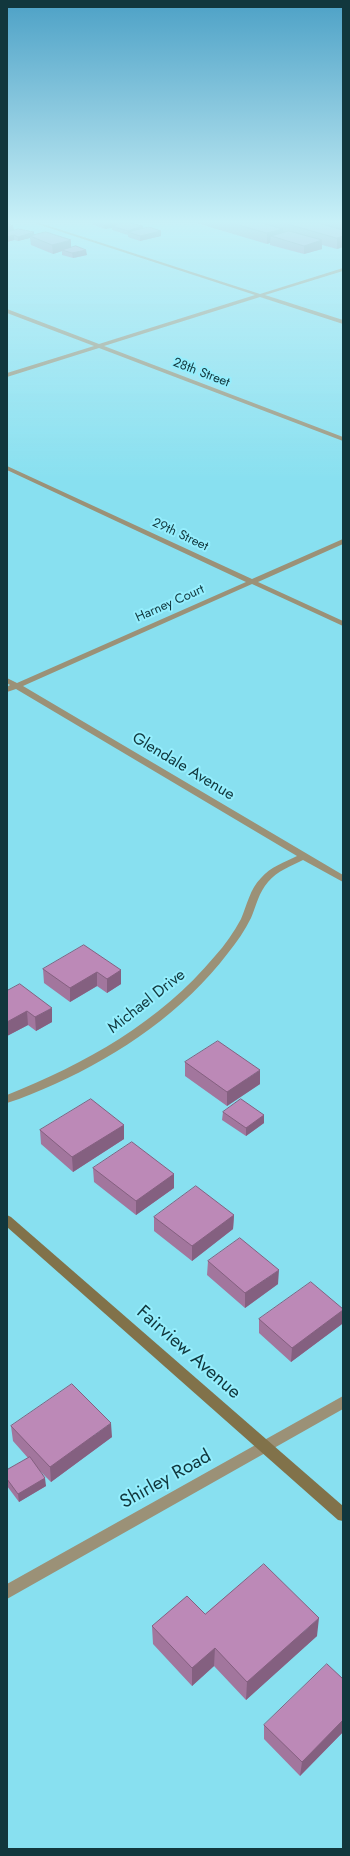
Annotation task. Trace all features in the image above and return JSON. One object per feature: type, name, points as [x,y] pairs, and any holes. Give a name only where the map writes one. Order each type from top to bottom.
[{"type":"street","points":[[7,375],[213,310]]},
{"type":"street","points":[[304,310],[343,322]]},
{"type":"street","name":"28th Street","points":[[7,311],[343,439]]},
{"type":"street","name":"29th Street","points":[[7,468],[343,624]]},
{"type":"street","name":"Harney Court","points":[[7,690],[343,541]]},
{"type":"street","name":"Glendale Avenue","points":[[7,680],[343,879]]},
{"type":"street","name":"Michael Drive","points":[[7,1099],[51,1082],[87,1064],[130,1037],[170,1008],[201,979],[225,950],[245,920],[262,882],[271,874],[303,856]]},
{"type":"street","name":"Fairview Avenue","points":[[7,1220],[267,1446],[343,1515]]},
{"type":"street","name":"Shirley Road","points":[[7,1592],[343,1402]]},
{"type":"building","points":[[84,945],[121,970],[107,979],[97,972],[70,988],[43,969]]},
{"type":"building","points":[[20,984],[52,1008],[35,1017],[27,1011],[7,1022],[7,991]]},
{"type":"building","points":[[218,1041],[260,1070],[227,1092],[185,1062]]},
{"type":"building","points":[[91,1099],[124,1125],[72,1157],[40,1130]]},
{"type":"building","points":[[241,1099],[264,1115],[246,1128],[223,1112]]},
{"type":"building","points":[[132,1142],[174,1174],[136,1201],[93,1168]]},
{"type":"building","points":[[196,1186],[234,1215],[192,1246],[154,1217]]},
{"type":"building","points":[[240,1238],[279,1270],[245,1293],[208,1261]]},
{"type":"building","points":[[311,1282],[343,1310],[292,1348],[259,1319]]},
{"type":"building","points":[[72,1384],[111,1423],[50,1467],[11,1426]]},
{"type":"building","points":[[30,1457],[45,1478],[18,1494],[7,1479],[7,1470]]},
{"type":"building","points":[[264,1564],[319,1618],[247,1682],[215,1648],[192,1668],[152,1626],[187,1596],[205,1614]]},
{"type":"building","points":[[327,1664],[343,1679],[343,1720],[302,1762],[264,1725]]}]
